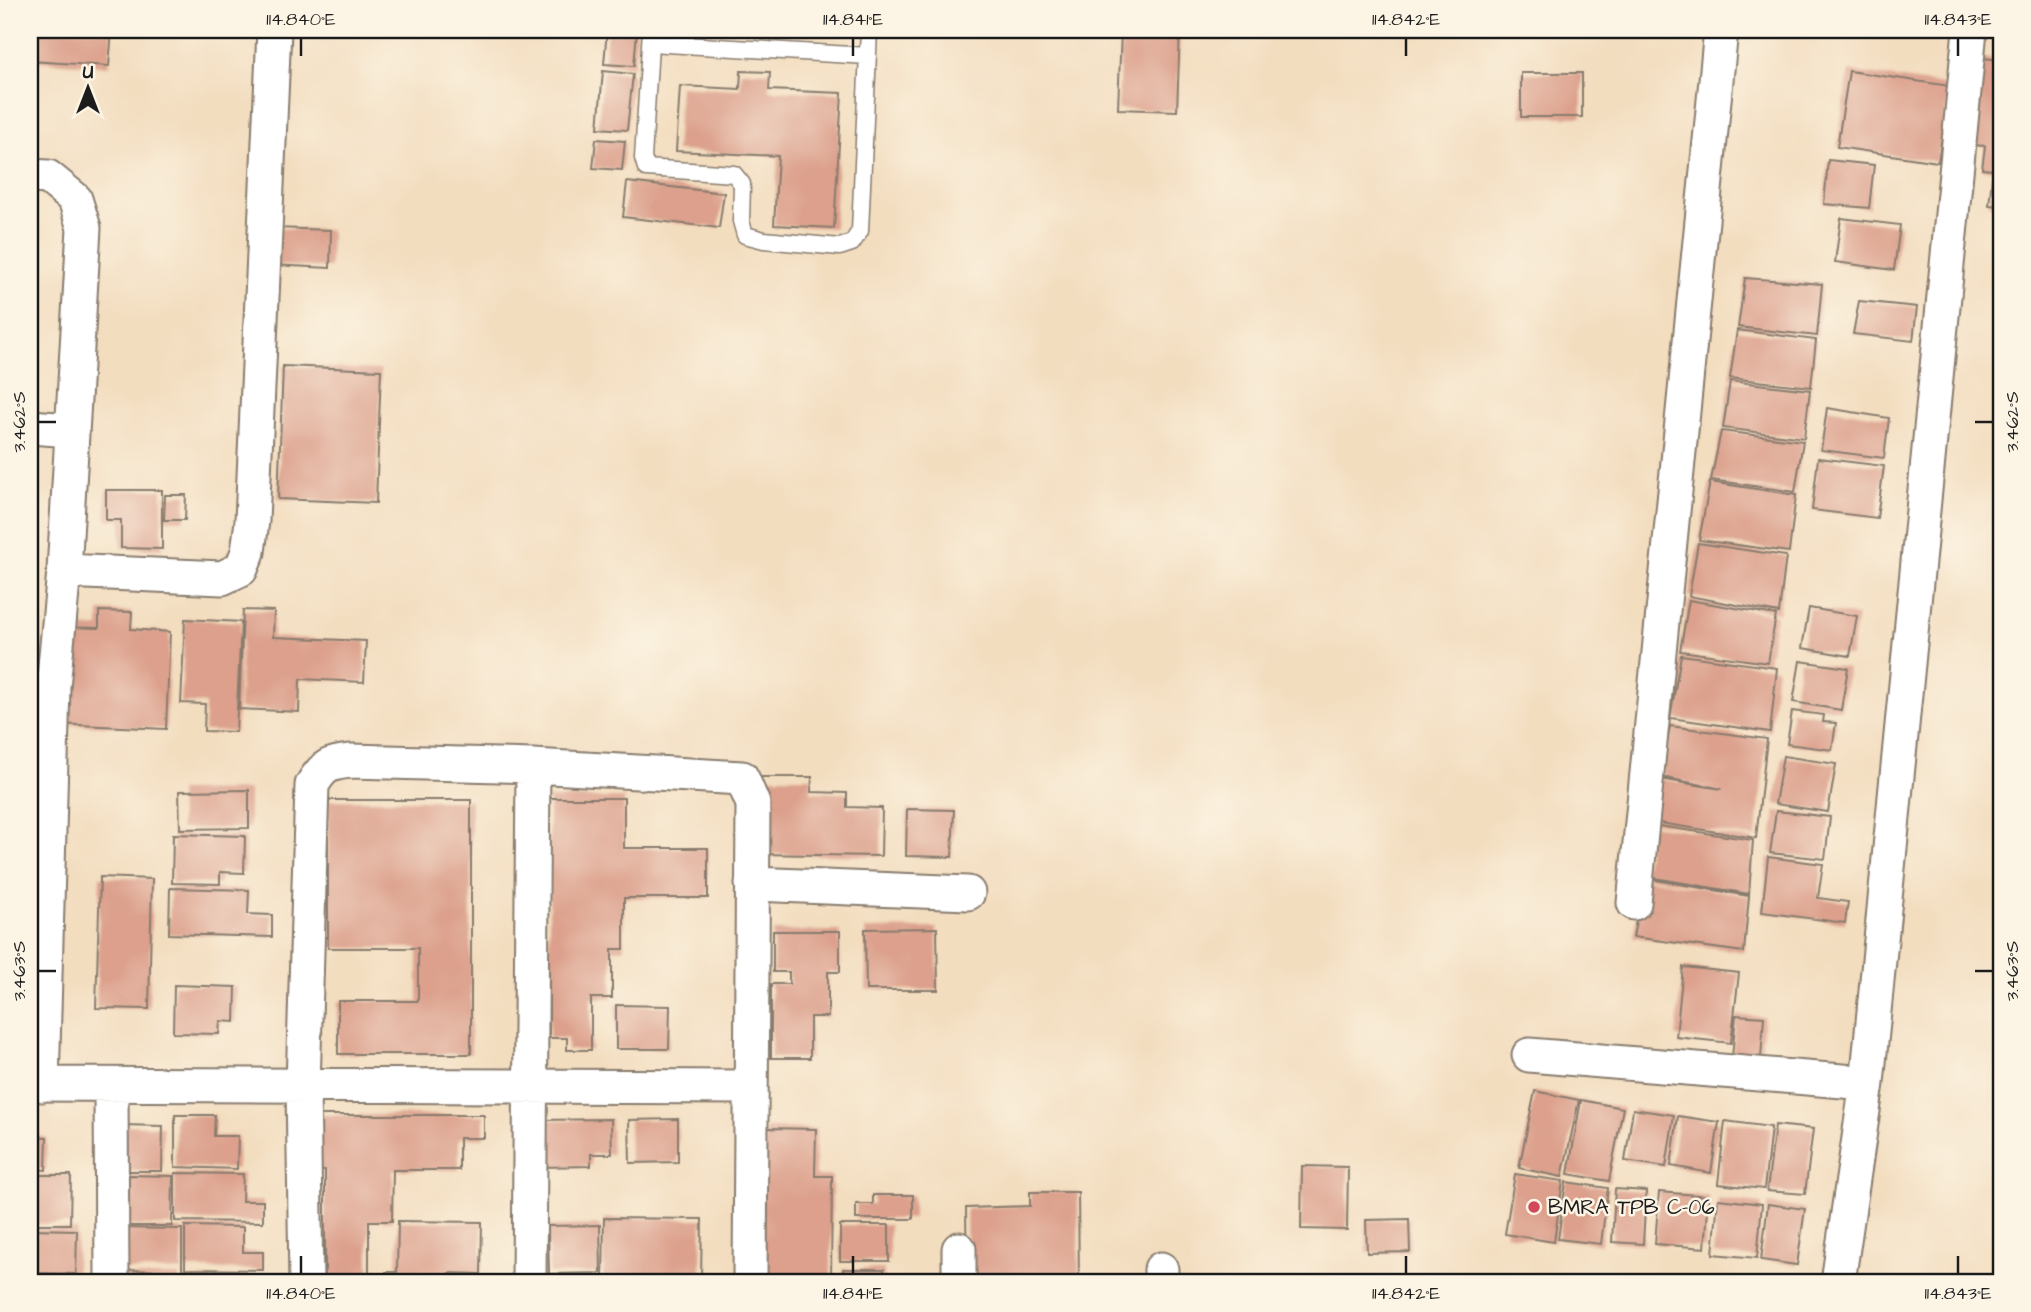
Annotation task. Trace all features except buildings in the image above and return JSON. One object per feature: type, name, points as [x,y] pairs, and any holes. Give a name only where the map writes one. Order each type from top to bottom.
[{"type":"street","points":[[64,571],[222,578],[241,569],[248,552],[274,30]]},
{"type":"street","points":[[1634,902],[1721,30]]},
{"type":"street","points":[[1838,1282],[1867,1083],[1970,30]]},
{"type":"street","points":[[30,176],[48,177],[75,199],[84,228],[64,571],[42,686],[36,1084],[751,1087]]},
{"type":"street","points":[[30,428],[71,430]]},
{"type":"street","points":[[306,1282],[303,1086],[312,785],[319,773],[332,763],[351,761],[533,766],[742,778],[753,804],[750,1282]]},
{"type":"street","points":[[529,1282],[533,766]]},
{"type":"street","points":[[752,884],[968,893]]},
{"type":"street","points":[[1529,1055],[1867,1083]]},
{"type":"street","points":[[111,1086],[112,1282]]},
{"type":"street","points":[[959,1249],[959,1282]]},
{"type":"lane","points":[[867,56],[650,36],[643,158],[646,168],[734,174],[742,184],[741,222],[745,235],[764,240],[840,247],[852,243],[860,231],[869,30]]},
{"type":"place","name":"BMRA TPB C-06","points":[[1534,1207]]}]
